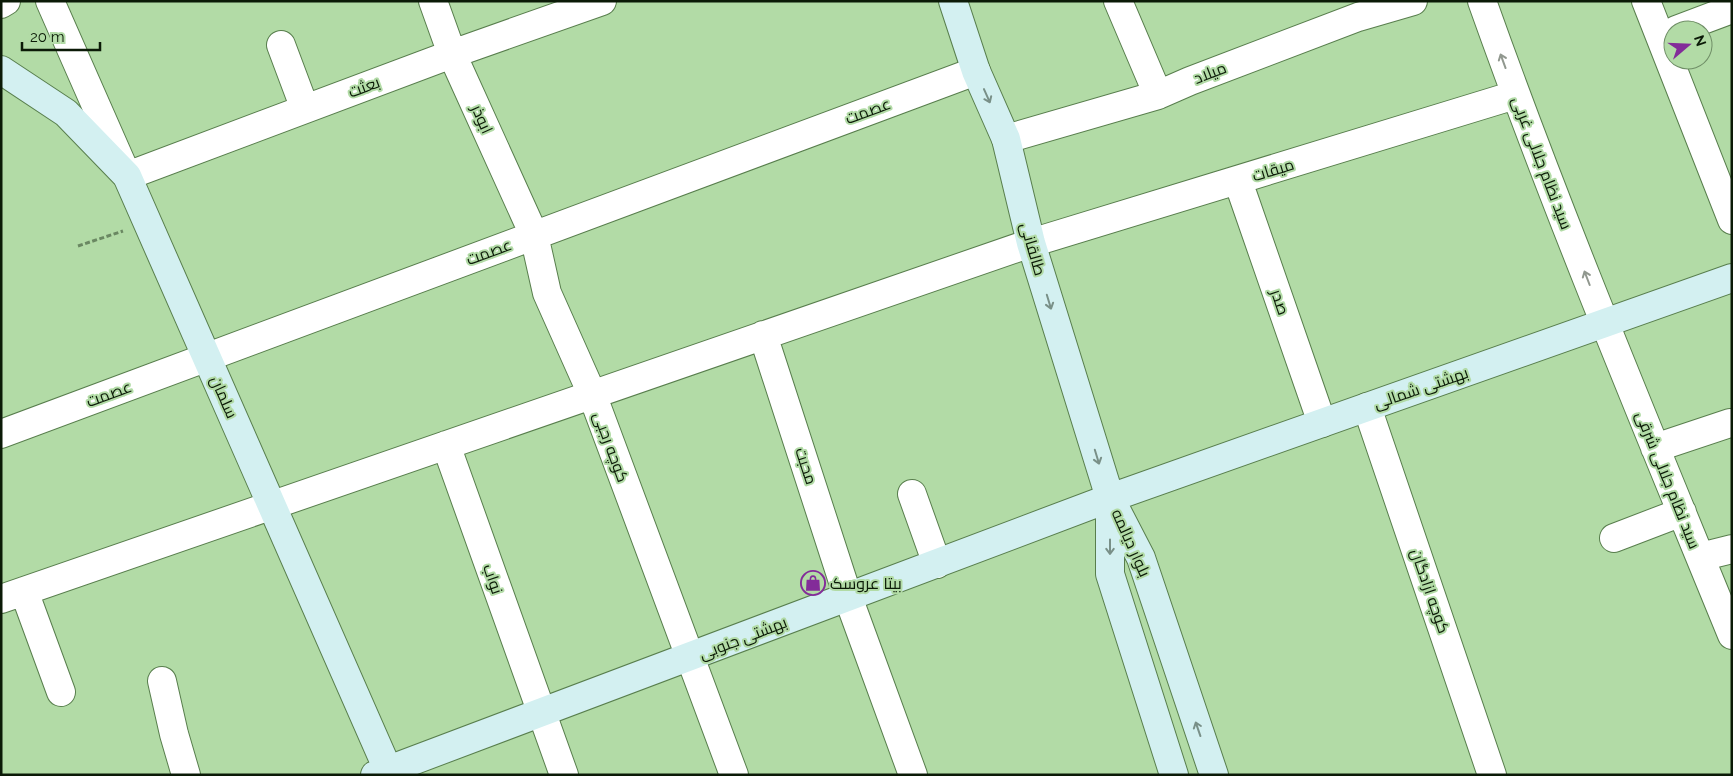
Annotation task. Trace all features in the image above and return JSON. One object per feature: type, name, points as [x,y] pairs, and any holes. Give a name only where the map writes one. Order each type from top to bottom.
[{"type":"main road","name":"طالقانی","points":[[953,1],[976,71],[1006,139],[1030,243],[1110,498]]},
{"type":"main road","name":"سلمان","points":[[1,70],[66,113],[127,176],[271,505],[384,773]]},
{"type":"main road","name":"بهشتی شمالی","points":[[1110,498],[1732,278]]},
{"type":"main road","name":"بهشتی جنوبی","points":[[384,773],[1110,498]]},
{"type":"main road","name":"بلوار دیالمه","points":[[1110,498],[1110,574],[1174,775]]},
{"type":"main road","name":"بلوار دیالمه","points":[[1110,498],[1141,558],[1214,775]]},
{"type":"street","points":[[1,4],[6,1]]},
{"type":"street","points":[[50,1],[127,176]]},
{"type":"street","name":"ابوذر","points":[[433,1],[452,54],[534,235]]},
{"type":"street","points":[[1118,1],[1158,95]]},
{"type":"street","name":"میلاد","points":[[1006,139],[1158,95],[1355,9],[1413,1]]},
{"type":"street","name":"سید نظام جلالی غربی","points":[[1482,1],[1515,95],[1604,324]]},
{"type":"street","points":[[1646,1],[1663,24]]},
{"type":"street","name":"بعثت","points":[[127,176],[588,4]]},
{"type":"street","points":[[1703,20],[1732,10]]},
{"type":"street","points":[[281,44],[305,109]]},
{"type":"street","points":[[1682,70],[1732,220]]},
{"type":"street","name":"عصمت","points":[[1,434],[976,71]]},
{"type":"street","name":"میقات","points":[[13,595],[1030,243],[1515,95]]},
{"type":"street","name":"صدر","points":[[1238,181],[1322,423]]},
{"type":"street","name":"کوچه رجبی","points":[[534,235],[547,293],[592,394],[734,775]]},
{"type":"street","name":"سید نظام جلالی شرقی","points":[[1604,324],[1732,636]]},
{"type":"street","name":"محبت","points":[[763,335],[848,598],[913,775]]},
{"type":"street","name":"کوچه ازادگان","points":[[1367,408],[1492,775]]},
{"type":"street","points":[[1655,448],[1730,423]]},
{"type":"street","name":"نواب","points":[[446,445],[540,714],[564,775]]},
{"type":"street","points":[[912,494],[937,564]]},
{"type":"street","points":[[1614,538],[1682,512]]},
{"type":"street","points":[[1700,558],[1732,549]]},
{"type":"street","points":[[13,595],[61,692]]},
{"type":"street","points":[[162,681],[186,775]]},
{"type":"path","points":[[78,246],[148,223]]},
{"type":"place","name":"بیتا عروسک","points":[[813,583]]}]
